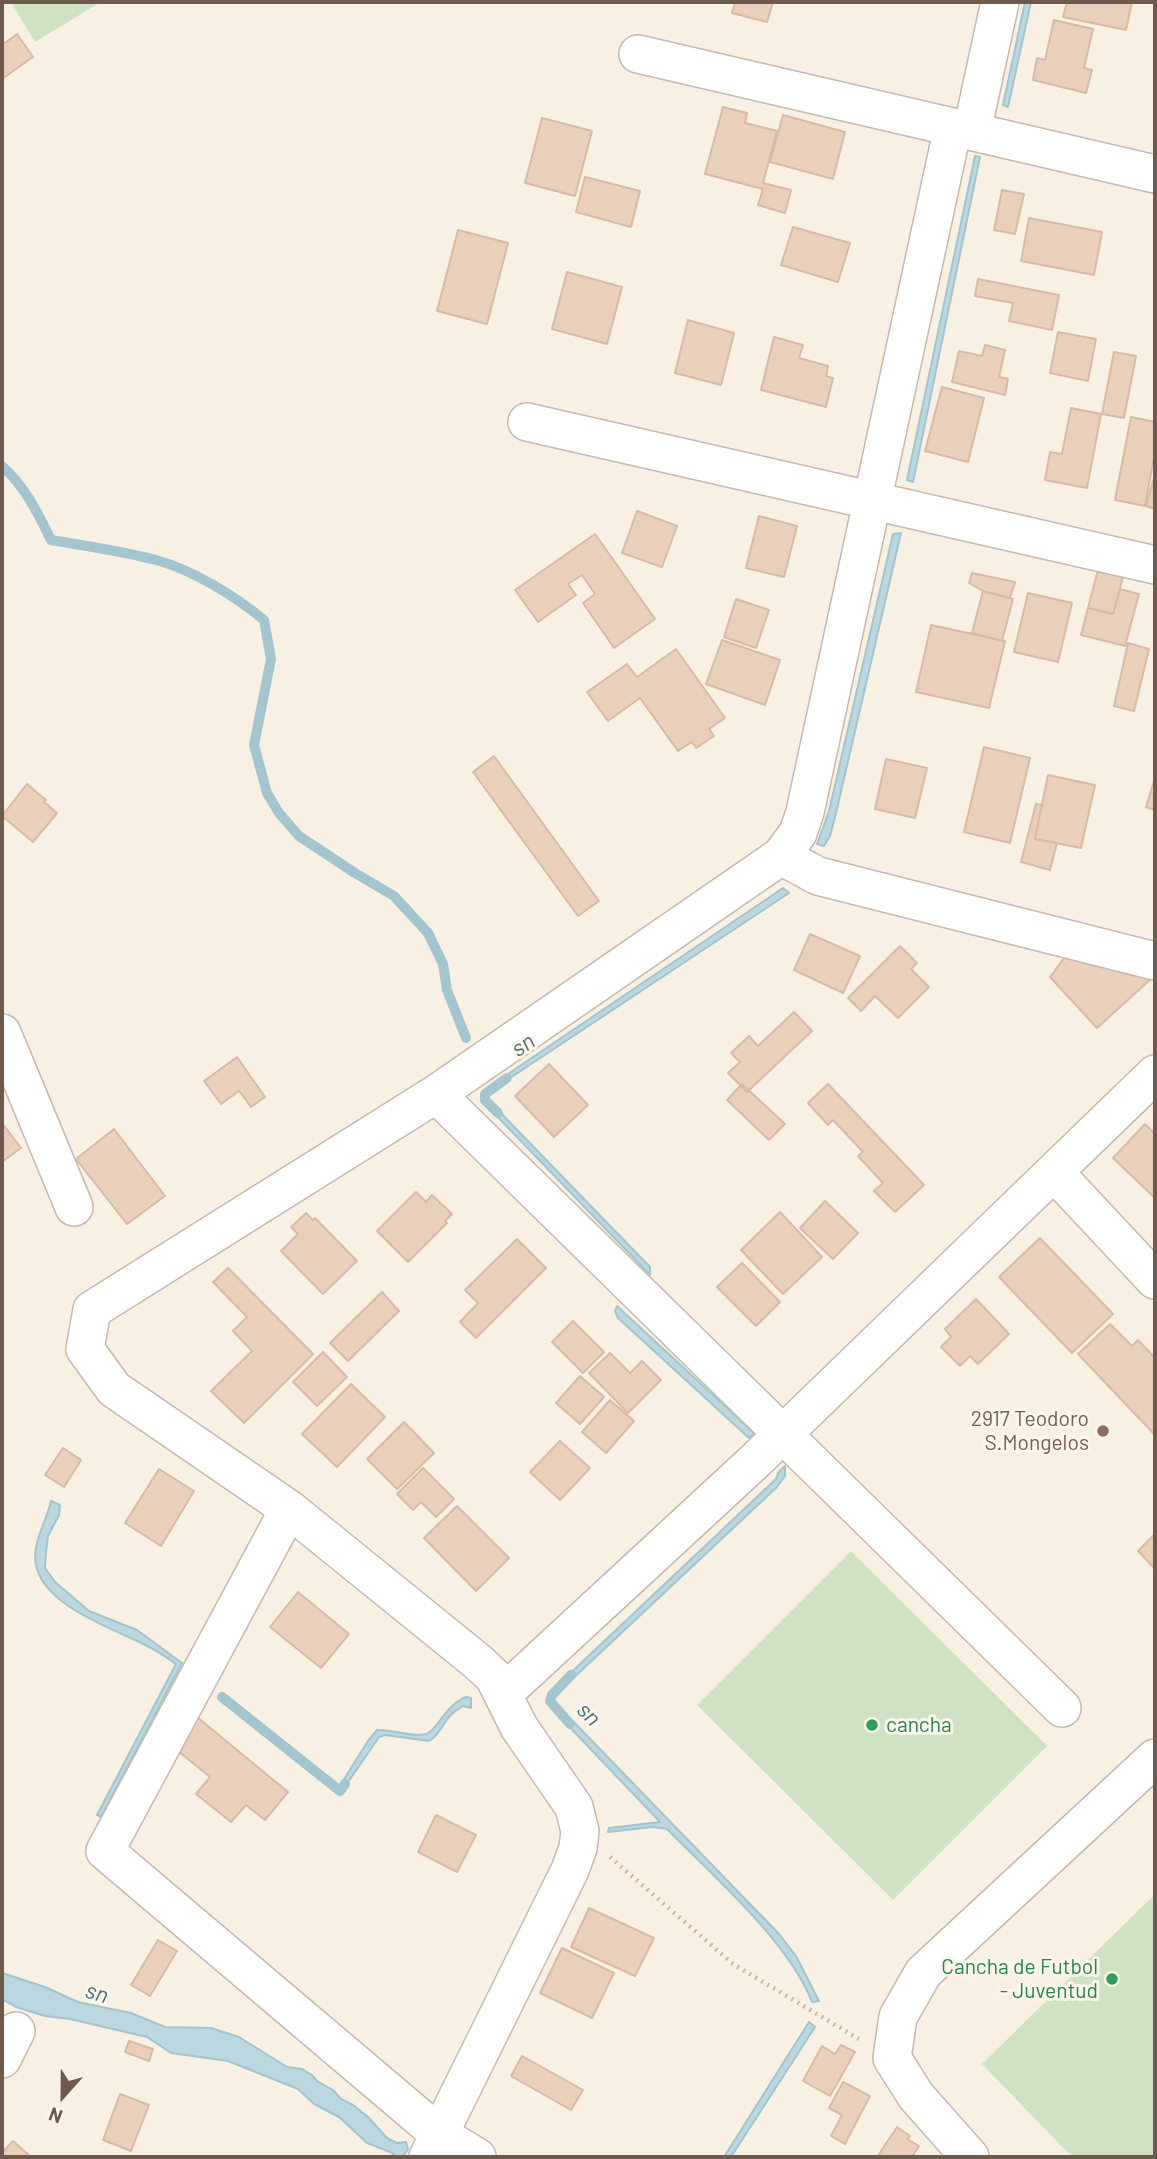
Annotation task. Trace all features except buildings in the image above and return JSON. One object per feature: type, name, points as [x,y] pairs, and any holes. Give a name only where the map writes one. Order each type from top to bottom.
[{"type":"street","points":[[796,865],[798,832],[879,502],[962,129],[1000,2]]},
{"type":"street","points":[[638,54],[1155,174]]},
{"type":"street","points":[[527,422],[1155,565]]},
{"type":"street","points":[[434,2145],[570,1870],[578,1848],[580,1831],[574,1807],[519,1727],[494,1677],[478,1662],[289,1509],[114,1389],[85,1349],[92,1310],[796,865],[1155,961]]},
{"type":"street","points":[[2,1033],[74,1207]]},
{"type":"street","points":[[464,1074],[612,1268],[650,1305],[772,1444],[1062,1708]]},
{"type":"street","points":[[504,1693],[772,1444],[1155,1074]]},
{"type":"street","points":[[1054,1172],[1155,1280]]},
{"type":"street","points":[[289,1509],[105,1851],[434,2145],[477,2157]]},
{"type":"street","points":[[970,2157],[916,2096],[892,2058],[898,2017],[923,1973],[1155,1758]]},
{"type":"path","points":[[580,1831],[723,1956],[827,2021]]},
{"type":"green space","points":[[11,2],[101,2],[35,42]]},
{"type":"green space","name":"cancha","points":[[851,1551],[1047,1746],[893,1900],[697,1705]]},
{"type":"green space","name":"Cancha de Futbol - Juventud","points":[[1155,1894],[1155,2157],[1072,2157],[982,2064]]},
{"type":"water","points":[[1025,2],[1031,2],[1008,107],[1003,105]]},
{"type":"water","points":[[975,156],[980,157],[913,482],[907,480]]},
{"type":"water","points":[[901,533],[836,813],[830,836],[824,846],[817,844],[829,811],[893,534]]},
{"type":"water","points":[[783,888],[789,893],[498,1086],[496,1082]]},
{"type":"water","points":[[492,1104],[650,1267],[650,1275],[488,1107]]},
{"type":"water","points":[[617,1306],[754,1433],[749,1438],[618,1318],[615,1311]]},
{"type":"water","points":[[785,1466],[785,1476],[777,1487],[566,1685],[562,1681],[776,1479]]},
{"type":"water","points":[[51,1501],[60,1505],[59,1515],[48,1536],[45,1568],[55,1582],[89,1611],[137,1630],[182,1663],[101,1817],[97,1815],[176,1664],[152,1649],[79,1613],[48,1589],[39,1574],[35,1557]]},
{"type":"water","points":[[466,1697],[471,1698],[471,1708],[463,1706],[456,1710],[429,1741],[385,1735],[379,1737],[340,1794],[336,1792],[377,1730],[426,1734],[452,1706]]},
{"type":"water","points":[[564,1712],[779,1934],[796,1956],[819,2001],[812,2002],[801,1979],[768,1933],[667,1829],[653,1827],[608,1832],[609,1828],[660,1822],[561,1718]]},
{"type":"water","points":[[2,1973],[45,1987],[78,2002],[131,2013],[165,2027],[211,2028],[239,2037],[287,2067],[302,2069],[312,2075],[368,2117],[387,2138],[397,2143],[406,2142],[408,2149],[403,2157],[397,2157],[367,2143],[339,2117],[314,2104],[298,2089],[228,2061],[171,2053],[147,2037],[70,2019],[45,2016],[16,2007],[2,1999]]},
{"type":"water","points":[[809,2022],[815,2027],[731,2157],[724,2157]]},
{"type":"waterway","points":[[2,466],[24,491],[51,540],[170,564],[213,585],[264,620],[271,659],[254,745],[267,793],[279,813],[299,836],[394,896],[428,933],[443,964],[447,990],[466,1038]]},
{"type":"waterway","name":"sn","points":[[498,1113],[485,1100],[485,1094],[507,1078]]},
{"type":"waterway","name":"sn","points":[[570,1724],[550,1701],[552,1695],[571,1675]]},
{"type":"waterway","points":[[222,1697],[340,1791],[345,1784]]},
{"type":"place","name":"2917 Teodoro S.Mongelos","points":[[1103,1431]]},
{"type":"place","name":"cancha","points":[[872,1725]]},
{"type":"place","name":"Cancha de Futbol - Juventud","points":[[1112,1979]]}]
